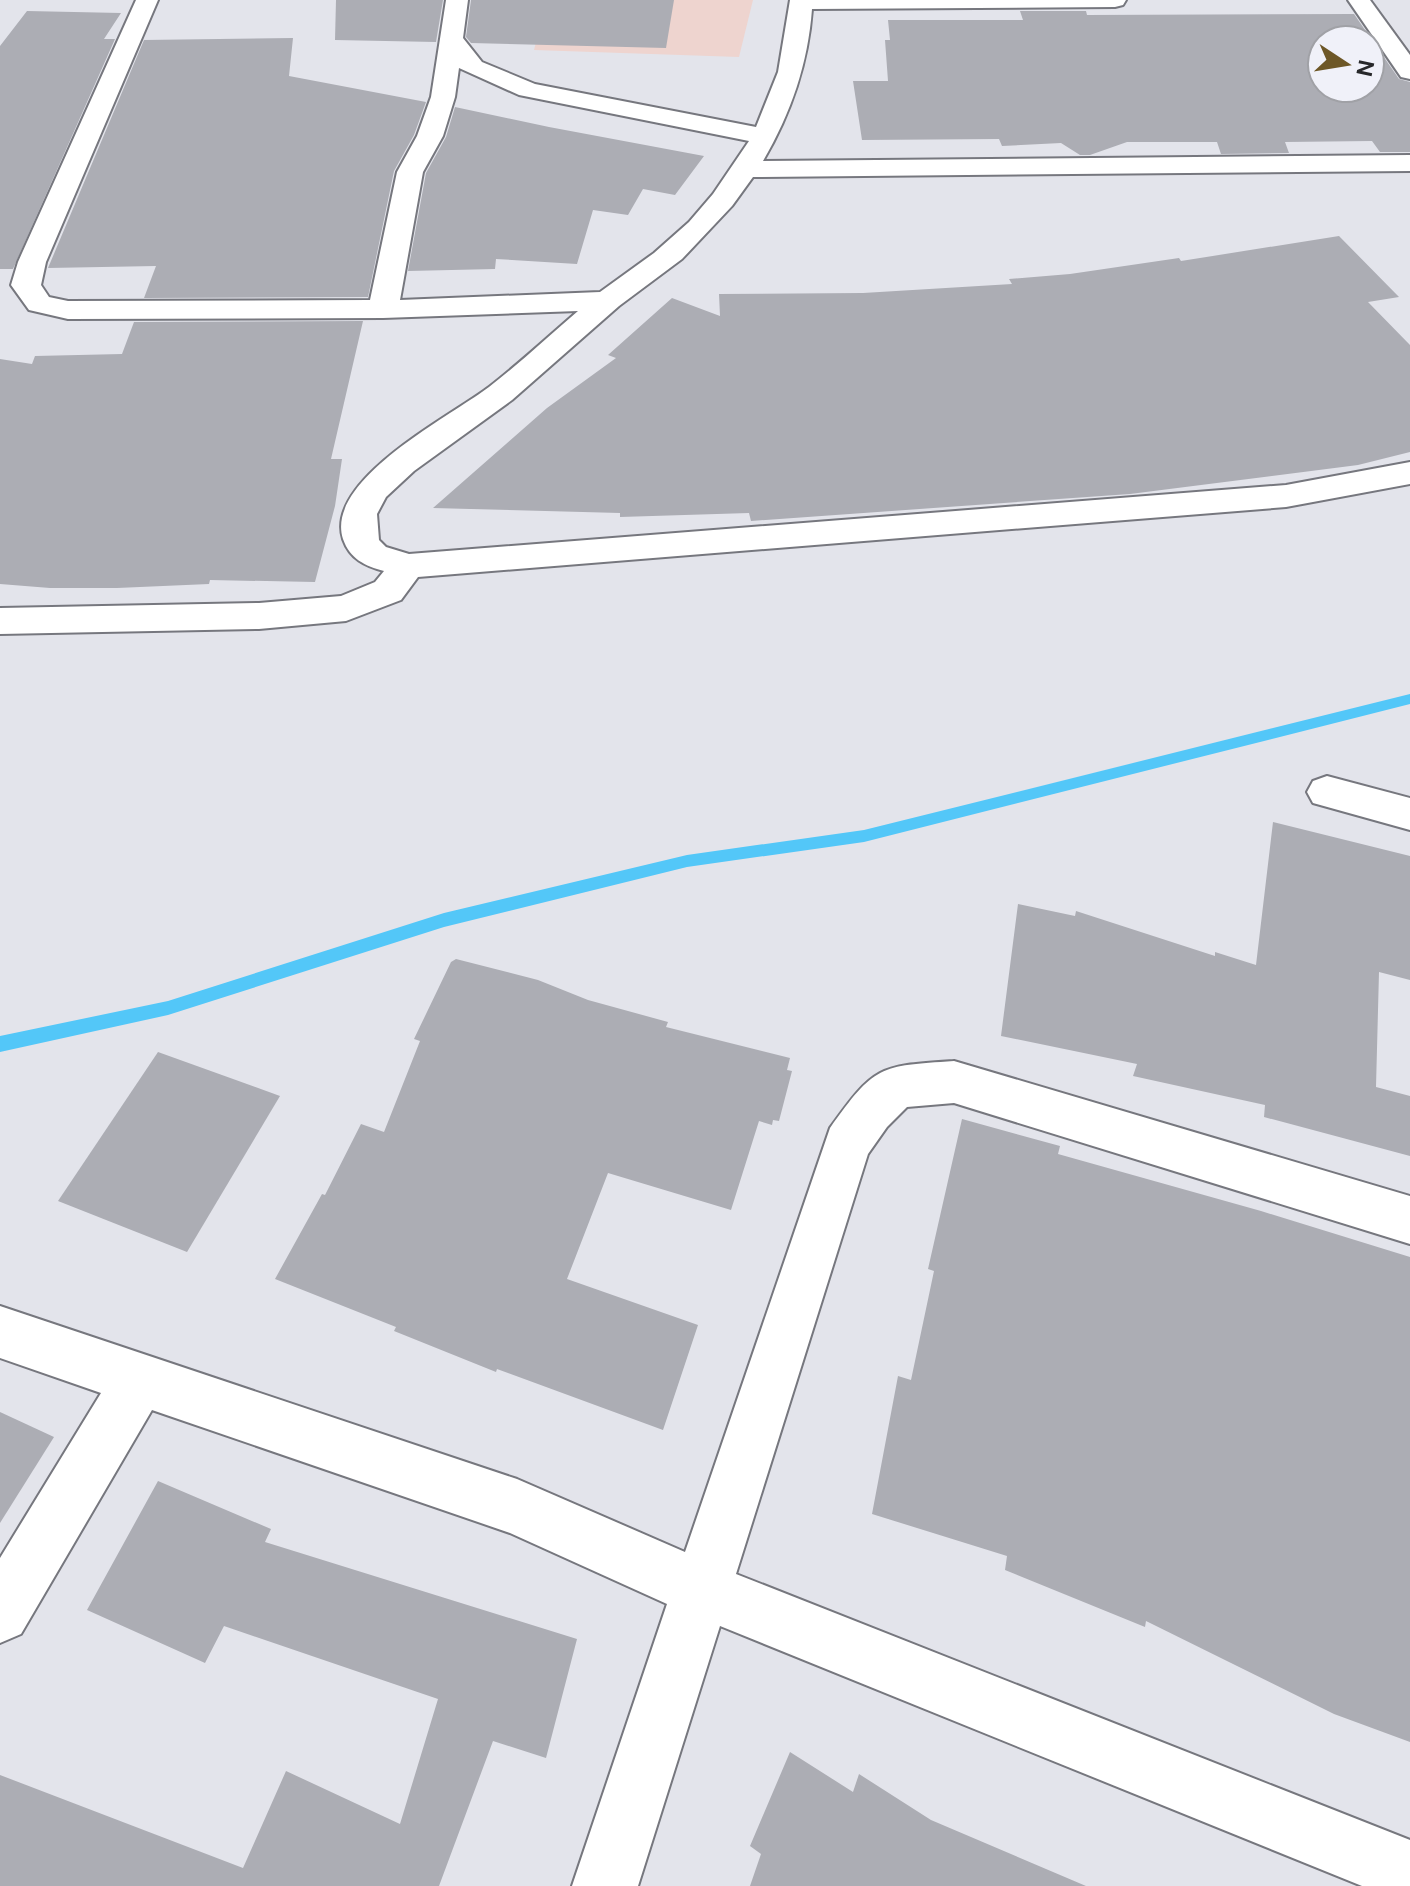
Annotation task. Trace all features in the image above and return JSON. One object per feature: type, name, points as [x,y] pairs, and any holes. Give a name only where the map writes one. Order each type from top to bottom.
[{"type":"street","points":[[147,0],[32,262],[26,285],[39,304],[68,310],[383,309],[608,301]]},
{"type":"street","points":[[383,309],[410,172],[430,136],[443,97],[457,0]]},
{"type":"street","points":[[1115,0],[802,1],[789,76],[748,169],[672,253],[608,301],[525,377],[404,464],[365,499],[358,517],[359,536],[371,554],[408,566],[1286,496],[1410,473]]},
{"type":"street","points":[[1359,0],[1410,72]]},
{"type":"street","points":[[450,36],[473,67],[528,90],[764,136]]},
{"type":"street","points":[[443,97],[528,90]]},
{"type":"street","points":[[748,169],[1410,163]]},
{"type":"street","points":[[0,621],[259,616],[346,608],[388,591],[408,566]]},
{"type":"street","points":[[1327,792],[1410,814]]},
{"type":"street","points":[[605,1886],[847,1144],[870,1111],[896,1086],[954,1082],[1410,1220]]},
{"type":"street","points":[[0,1332],[517,1507],[703,1590],[1410,1873]]},
{"type":"street","points":[[0,1613],[139,1381]]},
{"type":"shaded area","points":[[547,0],[753,0],[739,57],[534,50]]},
{"type":"building","points":[[336,0],[443,0],[436,42],[335,40]]},
{"type":"building","points":[[471,0],[674,0],[666,48],[471,43],[466,37]]},
{"type":"building","points":[[27,11],[121,13],[104,39],[115,39],[13,269],[0,269],[0,46]]},
{"type":"building","points":[[1020,11],[1086,11],[1087,15],[1354,14],[1361,24],[1306,24],[1306,104],[1386,104],[1386,60],[1399,79],[1410,82],[1410,152],[1380,152],[1372,141],[1285,142],[1289,153],[1221,154],[1217,142],[1127,142],[1090,155],[1080,155],[1061,143],[1002,146],[999,139],[862,140],[853,81],[888,81],[885,40],[890,40],[888,20],[1023,20]]},
{"type":"building","points":[[293,38],[289,76],[426,102],[414,135],[394,171],[368,297],[144,298],[156,266],[48,268],[144,40]]},
{"type":"building","points":[[455,107],[704,156],[675,195],[643,189],[628,215],[593,210],[577,264],[496,259],[495,269],[408,271],[426,173],[446,137]]},
{"type":"building","points":[[1339,236],[1399,297],[1368,302],[1410,345],[1410,452],[1358,465],[1130,494],[751,521],[749,513],[620,517],[620,513],[433,508],[547,408],[616,358],[608,355],[672,298],[720,316],[719,294],[863,293],[1012,284],[1009,279],[1070,274],[1179,258],[1181,261]]},
{"type":"building","points":[[363,321],[331,459],[342,459],[335,506],[315,582],[210,580],[209,584],[117,588],[0,584],[0,359],[32,364],[35,356],[122,354],[134,322]]},
{"type":"building","points":[[1273,822],[1410,856],[1410,980],[1379,972],[1376,1087],[1410,1096],[1410,1156],[1264,1117],[1265,1105],[1133,1076],[1137,1064],[1001,1036],[1018,904],[1075,916],[1076,911],[1215,956],[1215,952],[1256,965]]},
{"type":"building","points":[[456,959],[538,980],[588,1000],[668,1022],[666,1027],[790,1058],[787,1070],[792,1071],[779,1121],[773,1120],[772,1125],[759,1121],[731,1210],[608,1173],[567,1279],[698,1325],[663,1430],[497,1369],[496,1372],[394,1331],[396,1327],[275,1279],[322,1194],[325,1195],[361,1124],[384,1132],[420,1041],[414,1039],[451,962]]},
{"type":"building","points":[[158,1052],[280,1096],[187,1252],[58,1201]]},
{"type":"building","points":[[962,1119],[1060,1146],[1058,1154],[1410,1257],[1410,1742],[1334,1714],[1146,1621],[1145,1627],[1005,1570],[1007,1556],[872,1514],[898,1376],[911,1380],[934,1271],[928,1269]]},
{"type":"building","points":[[0,1412],[54,1437],[0,1523]]},
{"type":"building","points":[[158,1481],[271,1529],[265,1542],[577,1639],[546,1758],[493,1741],[439,1886],[0,1886],[0,1775],[243,1868],[286,1771],[400,1824],[438,1699],[224,1626],[205,1663],[87,1610]]},
{"type":"building","points":[[790,1752],[853,1792],[859,1774],[931,1820],[1086,1886],[750,1886],[761,1854],[750,1846]]},
{"type":"waterway","points":[[0,1044],[168,1008],[444,920],[687,861],[864,836],[1410,699]]}]
